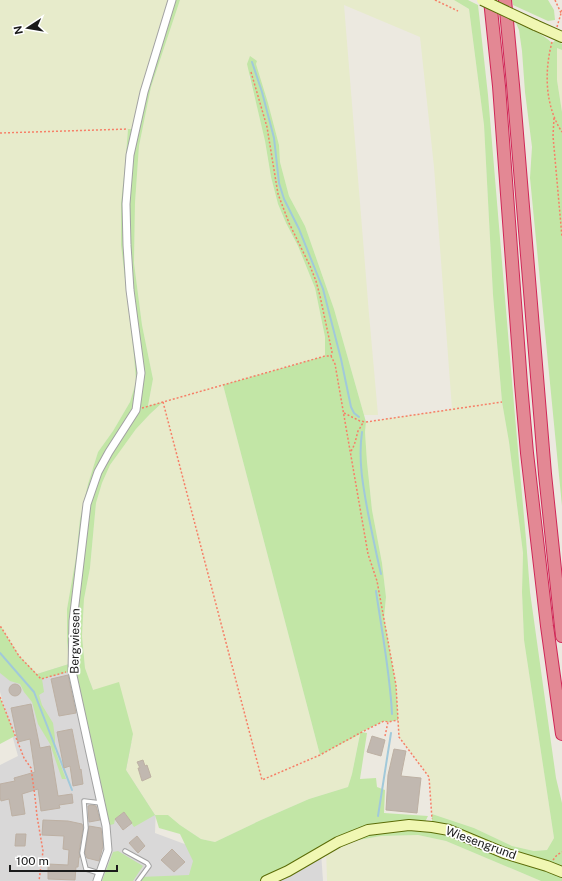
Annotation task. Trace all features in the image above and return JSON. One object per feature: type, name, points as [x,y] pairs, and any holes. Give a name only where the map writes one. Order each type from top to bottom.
[{"type":"highway","points":[[490,0],[502,128],[521,384],[540,569],[562,734]]},
{"type":"highway","points":[[505,0],[545,474],[562,636]]},
{"type":"street","points":[[136,410],[140,374],[138,343],[130,290],[126,204],[130,155],[144,92],[172,0]]},
{"type":"street","points":[[482,0],[558,36]]},
{"type":"street","name":"Bergwiesen","points":[[97,881],[108,850],[106,826],[72,671],[73,621],[87,504],[98,472],[136,410]]},
{"type":"street","name":"Wiesengrund","points":[[266,881],[288,871],[338,842],[368,830],[409,825],[449,830],[504,852],[562,872]]},
{"type":"lane","points":[[100,874],[86,869],[82,854],[86,828],[84,801],[101,803]]},
{"type":"lane","points":[[125,851],[147,863],[149,866],[138,881]]},
{"type":"path","points":[[434,0],[458,11]]},
{"type":"path","points":[[555,0],[561,14]]},
{"type":"path","points":[[562,10],[558,36],[550,50],[547,84],[554,117],[562,132]]},
{"type":"path","points":[[251,72],[267,128],[278,194],[282,206],[310,266],[320,296],[332,352],[331,356],[335,364],[344,413],[365,542],[378,581],[396,685],[399,737],[429,777],[432,827]]},
{"type":"path","points":[[554,117],[553,136],[562,237]]},
{"type":"path","points":[[0,133],[136,129]]},
{"type":"path","points":[[136,410],[325,356],[331,356]]},
{"type":"path","points":[[163,402],[262,780],[320,756],[384,721],[388,722],[398,720]]},
{"type":"path","points":[[344,413],[360,421],[366,422],[502,402]]},
{"type":"path","points":[[351,452],[363,422]]},
{"type":"path","points":[[0,627],[19,656],[42,679],[72,671]]},
{"type":"path","points":[[0,697],[24,758],[31,768],[42,851],[39,881]]},
{"type":"path","points":[[385,736],[388,722]]},
{"type":"path","points":[[546,866],[562,852]]},
{"type":"shaded area","points":[[0,641],[76,662],[157,779],[155,833],[206,852],[236,881],[0,881],[0,765],[18,756],[0,692]]},
{"type":"shaded area","points":[[321,852],[323,881],[264,881]]},
{"type":"green space","points":[[0,0],[172,0],[136,129],[128,129],[121,203],[121,245],[136,382],[130,402],[113,431],[98,452],[88,484],[80,519],[76,557],[67,609],[69,664],[37,674],[19,656],[0,627]]},
{"type":"green space","points":[[172,0],[180,0],[151,87],[139,146],[135,203],[134,263],[142,325],[153,379],[148,406],[163,402],[136,429],[110,465],[102,483],[96,503],[90,568],[84,599],[82,636],[85,668],[93,690],[119,682],[133,734],[126,770],[155,815],[134,827],[124,812],[115,819],[114,824],[106,826],[72,671],[42,679],[44,692],[39,695],[42,705],[53,723],[55,750],[66,779],[62,779],[50,744],[38,724],[32,702],[20,684],[10,681],[0,673],[0,627],[19,656],[37,674],[69,664],[67,609],[76,557],[80,519],[88,484],[98,452],[113,431],[130,402],[136,382],[121,245],[121,203],[128,129],[136,129]]},
{"type":"green space","points":[[180,0],[454,0],[469,9],[484,125],[493,295],[502,402],[509,442],[523,553],[522,592],[524,640],[554,838],[547,850],[534,851],[512,846],[474,828],[432,814],[429,777],[399,737],[396,685],[384,618],[386,597],[382,563],[372,510],[365,432],[366,422],[452,409],[434,167],[420,37],[344,5],[378,415],[364,415],[334,309],[305,226],[289,196],[280,162],[279,145],[256,64],[257,61],[249,76],[265,141],[271,177],[278,204],[298,246],[315,288],[325,337],[325,356],[223,385],[320,755],[360,733],[352,774],[348,787],[309,799],[215,842],[201,839],[168,815],[155,815],[126,770],[133,734],[93,690],[85,668],[82,636],[84,599],[90,568],[96,503],[102,483],[110,465],[136,429],[162,403],[148,407],[153,379],[142,325],[134,263],[135,203],[139,146],[151,87]]},
{"type":"green space","points":[[454,0],[468,0],[478,5],[488,95],[530,592],[556,778],[562,803],[562,881],[541,881],[446,841],[418,835],[381,836],[353,841],[339,848],[326,849],[266,881],[138,881],[140,877],[189,875],[193,861],[180,834],[159,828],[155,815],[168,815],[201,839],[215,842],[309,799],[348,787],[360,734],[320,755],[223,385],[325,356],[325,337],[315,288],[298,246],[278,204],[271,177],[265,141],[247,64],[250,56],[257,61],[256,64],[279,145],[280,162],[289,196],[305,226],[334,309],[366,422],[365,432],[367,462],[372,510],[382,563],[386,597],[384,618],[396,685],[398,720],[388,722],[384,721],[361,732],[367,733],[360,779],[376,778],[377,787],[385,790],[384,813],[428,816],[425,822],[432,827],[432,814],[474,828],[512,846],[534,851],[547,850],[554,838],[524,640],[522,592],[523,553],[509,442],[502,402],[493,295],[484,125],[469,9]]},
{"type":"green space","points":[[512,0],[548,0],[554,10],[555,20],[548,21],[513,5]]},
{"type":"green space","points":[[516,23],[540,34],[552,43],[556,40],[562,44],[562,50],[557,48],[557,80],[562,112],[562,506],[530,178],[532,147],[525,92],[522,51],[519,30]]},
{"type":"green space","points":[[557,48],[562,50],[562,112],[557,80]]},
{"type":"green space","points":[[0,697],[15,736],[0,744]]},
{"type":"green space","points":[[418,835],[446,841],[541,881],[327,881],[326,849],[353,841],[381,836]]},
{"type":"green space","points":[[118,851],[143,866],[133,881],[102,881],[113,852]]},
{"type":"building","points":[[68,675],[76,713],[59,716],[51,679]]},
{"type":"building","points":[[13,684],[17,684],[21,690],[17,696],[13,696],[9,692],[9,688]]},
{"type":"building","points":[[31,704],[40,748],[50,746],[58,796],[72,794],[73,803],[59,805],[60,808],[41,811],[38,789],[22,794],[25,814],[12,816],[9,799],[1,801],[0,784],[15,781],[14,778],[35,772],[30,739],[18,742],[11,708]]},
{"type":"building","points":[[72,729],[83,784],[73,786],[70,766],[64,768],[57,732]]},
{"type":"building","points":[[372,736],[385,740],[381,756],[367,752]]},
{"type":"building","points":[[394,749],[406,751],[401,776],[421,778],[417,813],[386,810],[388,775]]},
{"type":"building","points":[[143,760],[145,766],[147,765],[151,777],[142,781],[138,768],[140,768],[137,762]]},
{"type":"building","points":[[88,806],[96,806],[100,820],[89,822]]},
{"type":"building","points":[[124,812],[132,823],[123,830],[115,819]]},
{"type":"building","points":[[43,820],[68,821],[82,824],[83,828],[79,852],[80,857],[78,867],[76,867],[75,880],[48,879],[48,864],[68,865],[69,850],[63,849],[64,836],[42,835]]},
{"type":"building","points":[[89,826],[101,828],[103,846],[99,861],[87,858],[85,853]]},
{"type":"building","points":[[16,834],[26,834],[25,846],[15,846]]},
{"type":"building","points":[[137,836],[145,846],[138,853],[129,843]]},
{"type":"building","points":[[172,849],[185,862],[174,872],[161,860]]},
{"type":"waterway","points":[[252,62],[262,92],[274,138],[279,183],[284,199],[299,229],[323,289],[341,359],[351,407],[354,413],[359,417]]},
{"type":"waterway","points":[[362,432],[361,463],[363,483],[381,574]]},
{"type":"waterway","points":[[376,591],[388,668],[392,714]]},
{"type":"waterway","points":[[0,653],[34,692],[72,790]]},
{"type":"waterway","points":[[378,816],[391,733]]}]
